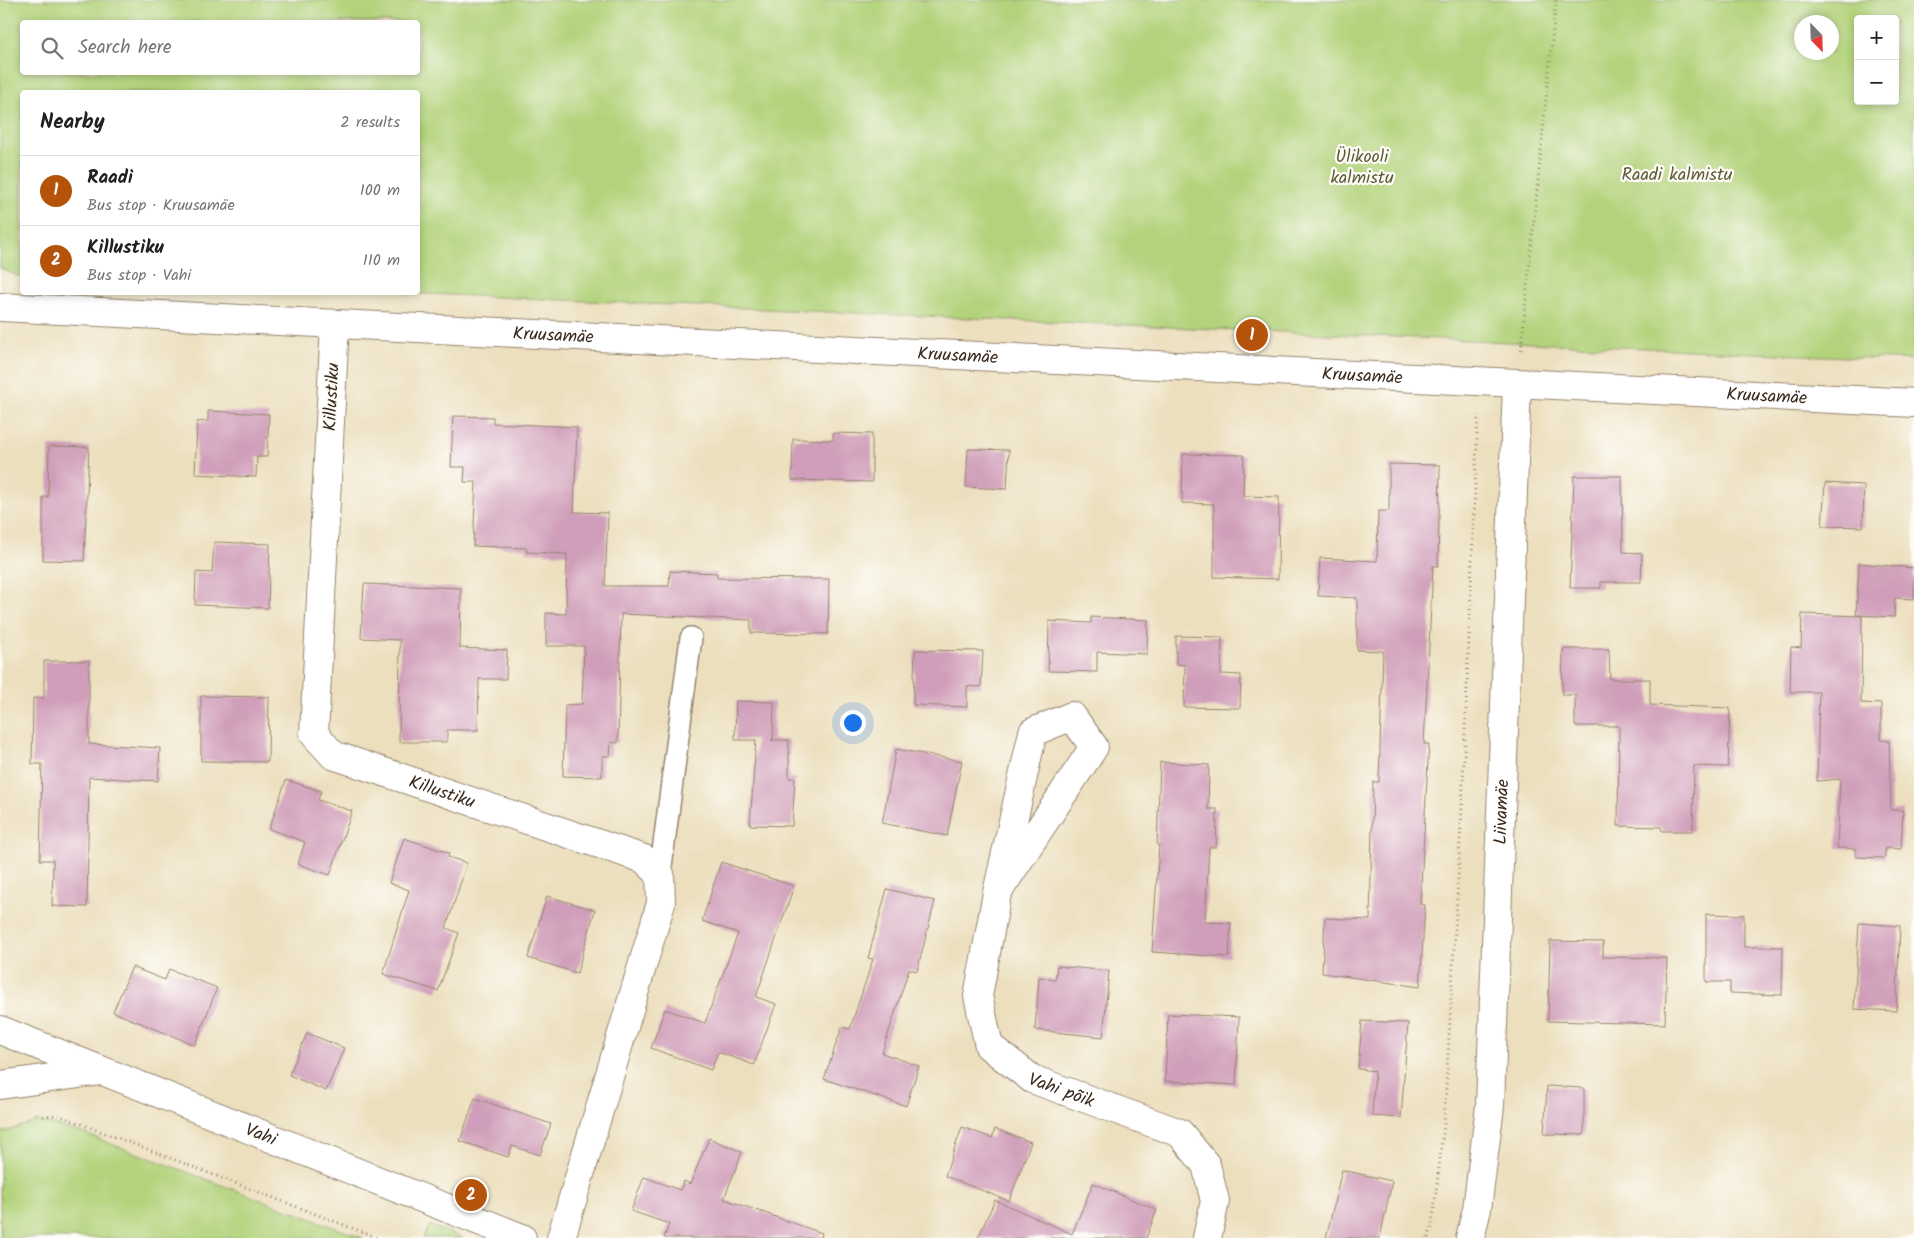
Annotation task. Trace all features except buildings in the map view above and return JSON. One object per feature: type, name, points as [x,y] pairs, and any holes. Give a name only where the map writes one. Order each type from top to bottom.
[{"type":"street","name":"Kruusamäe","points":[[0,306],[1914,403]]},
{"type":"street","name":"Killustiku","points":[[335,324],[314,734],[334,755],[644,859],[660,874]]},
{"type":"street","name":"Liivamäe","points":[[1470,1238],[1478,1209],[1490,1106],[1516,384]]},
{"type":"street","name":"Vahi põik","points":[[997,893],[1094,747],[1072,716],[1033,732],[997,893],[978,996],[989,1046],[1032,1079],[1180,1133],[1206,1165],[1215,1201],[1207,1238]]},
{"type":"street","points":[[561,1238],[660,904],[660,874]]},
{"type":"street","name":"Vahi","points":[[0,1030],[522,1238]]},
{"type":"street","points":[[0,1085],[102,1071]]},
{"type":"lane","points":[[660,874],[691,638]]},
{"type":"path","points":[[1516,384],[1556,0]]},
{"type":"path","points":[[1428,1238],[1432,1226],[1444,1124],[1462,807],[1479,382]]},
{"type":"path","points":[[40,1116],[58,1115],[378,1238]]},
{"type":"green space","name":"Ülikooli kalmistu","points":[[0,0],[1914,0],[1914,360],[420,294],[420,90],[20,90],[20,276],[0,268]]},
{"type":"green space","points":[[38,1121],[80,1132],[363,1238],[0,1238],[0,1133]]},
{"type":"green space","points":[[430,1225],[463,1238],[423,1238]]},
{"type":"place","name":"Raadi","points":[[1252,335]]},
{"type":"place","name":"Killustiku","points":[[471,1195]]},
{"type":"park label","name":"Raadi kalmistu","points":[[1677,174]]}]
